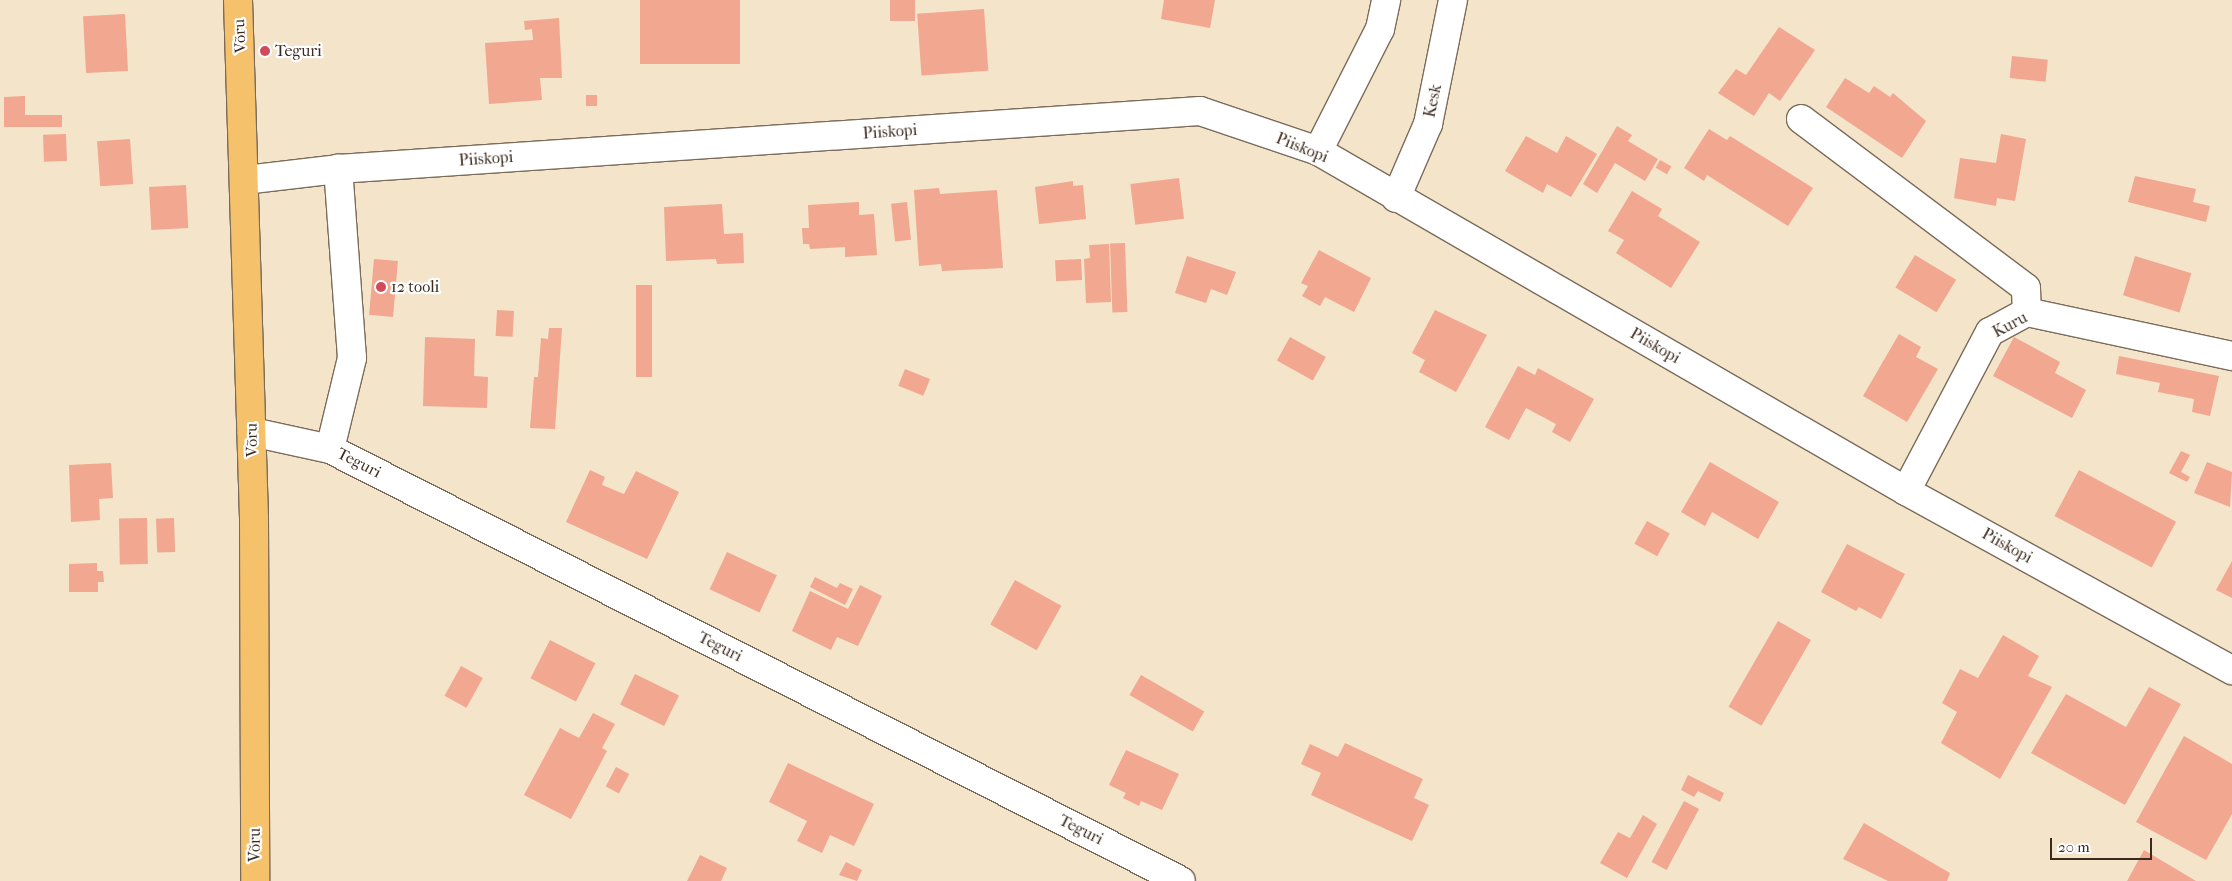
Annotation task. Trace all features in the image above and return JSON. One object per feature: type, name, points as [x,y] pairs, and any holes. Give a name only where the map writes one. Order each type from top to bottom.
[{"type":"main road","name":"Võru","points":[[238,0],[252,432],[255,881]]},
{"type":"street","points":[[1318,151],[1380,29],[1386,0]]},
{"type":"street","name":"Kesk","points":[[1396,198],[1428,124],[1450,3]]},
{"type":"street","name":"Piiskopi","points":[[245,180],[338,170],[1200,110],[1318,151],[1396,198],[1906,491],[2232,670]]},
{"type":"street","points":[[1801,119],[2026,288],[2027,312]]},
{"type":"street","points":[[330,449],[352,358],[338,170]]},
{"type":"street","name":"Kuru","points":[[1906,491],[1990,332],[2027,312],[2232,356]]},
{"type":"street","name":"Teguri","points":[[252,432],[330,449],[1181,881]]},
{"type":"building","points":[[640,0],[740,0],[740,64],[640,64]]},
{"type":"building","points":[[890,0],[915,0],[915,21],[890,21]]},
{"type":"building","points":[[1164,0],[1215,0],[1210,28],[1161,19]]},
{"type":"building","points":[[984,9],[988,71],[921,76],[917,14]]},
{"type":"building","points":[[125,14],[128,71],[86,73],[83,16]]},
{"type":"building","points":[[559,18],[562,78],[540,78],[542,100],[489,104],[485,43],[533,40],[532,29],[525,30],[524,21]]},
{"type":"building","points":[[1779,27],[1815,50],[1780,101],[1769,93],[1754,116],[1718,93],[1736,69],[1746,75]]},
{"type":"building","points":[[2012,56],[2048,60],[2046,82],[2010,78]]},
{"type":"building","points":[[1845,78],[1869,93],[1874,86],[1890,97],[1893,93],[1926,121],[1902,158],[1826,107]]},
{"type":"building","points":[[586,95],[597,95],[597,106],[586,106]]},
{"type":"building","points":[[25,96],[25,115],[62,115],[62,127],[4,127],[4,97]]},
{"type":"building","points":[[1617,126],[1632,135],[1628,141],[1658,159],[1645,181],[1615,163],[1597,193],[1583,184]]},
{"type":"building","points":[[1709,129],[1727,140],[1730,136],[1813,188],[1788,226],[1707,175],[1704,181],[1684,168]]},
{"type":"building","points":[[66,134],[67,161],[44,162],[43,135]]},
{"type":"building","points":[[2001,134],[2026,139],[2015,201],[1997,198],[1996,206],[1954,198],[1960,158],[1996,163]]},
{"type":"building","points":[[1526,136],[1557,153],[1566,136],[1597,154],[1571,197],[1547,184],[1543,193],[1505,171]]},
{"type":"building","points":[[130,139],[133,184],[100,186],[97,141]]},
{"type":"building","points":[[1660,160],[1671,166],[1667,174],[1656,168]]},
{"type":"building","points":[[2135,176],[2196,189],[2193,202],[2210,206],[2206,222],[2128,202]]},
{"type":"building","points":[[1179,178],[1184,219],[1135,225],[1130,184]]},
{"type":"building","points":[[1073,181],[1073,186],[1083,185],[1086,219],[1039,224],[1035,187]]},
{"type":"building","points":[[186,185],[188,228],[151,230],[149,187]]},
{"type":"building","points":[[939,188],[940,194],[997,190],[1003,268],[942,271],[941,264],[919,266],[914,190]]},
{"type":"building","points":[[1632,191],[1662,209],[1658,216],[1700,242],[1671,288],[1616,253],[1624,240],[1608,231]]},
{"type":"building","points":[[859,202],[859,215],[874,214],[877,255],[845,257],[845,247],[810,249],[809,244],[803,244],[802,228],[809,228],[808,205]]},
{"type":"building","points":[[907,202],[911,240],[895,241],[891,204]]},
{"type":"building","points":[[722,204],[724,234],[743,233],[744,263],[717,264],[716,259],[666,261],[664,207]]},
{"type":"building","points":[[1125,243],[1127,312],[1112,312],[1110,244]]},
{"type":"building","points":[[1109,244],[1111,302],[1086,303],[1084,259],[1090,258],[1089,245]]},
{"type":"building","points":[[1319,250],[1371,278],[1354,312],[1325,297],[1320,306],[1302,296],[1308,286],[1301,283]]},
{"type":"building","points":[[1915,255],[1956,280],[1937,312],[1895,288]]},
{"type":"building","points":[[1187,256],[1236,272],[1227,295],[1211,289],[1206,303],[1175,293]]},
{"type":"building","points":[[2135,256],[2191,273],[2179,312],[2123,295]]},
{"type":"building","points":[[374,259],[398,261],[393,317],[369,315]]},
{"type":"building","points":[[1081,259],[1082,280],[1056,281],[1055,260]]},
{"type":"building","points":[[636,285],[652,285],[652,377],[636,377]]},
{"type":"building","points":[[497,310],[514,311],[513,337],[496,336]]},
{"type":"building","points":[[1435,310],[1487,335],[1456,392],[1419,372],[1425,360],[1412,353]]},
{"type":"building","points":[[549,328],[562,328],[555,429],[530,428],[534,377],[538,377],[541,338],[548,339]]},
{"type":"building","points":[[1899,334],[1921,347],[1916,357],[1938,369],[1907,422],[1863,396]]},
{"type":"building","points":[[425,337],[475,339],[474,376],[488,377],[487,408],[423,406]]},
{"type":"building","points":[[1290,337],[1326,357],[1313,380],[1277,361]]},
{"type":"building","points":[[2014,337],[2060,362],[2055,373],[2086,390],[2072,418],[1993,376]]},
{"type":"building","points":[[2119,356],[2219,376],[2210,416],[2192,412],[2194,399],[2158,392],[2160,383],[2116,374]]},
{"type":"building","points":[[1518,366],[1535,375],[1538,368],[1594,399],[1570,442],[1552,432],[1556,424],[1526,408],[1509,440],[1485,427]]},
{"type":"building","points":[[905,369],[930,379],[923,396],[898,386]]},
{"type":"building","points":[[2181,451],[2190,455],[2181,472],[2190,477],[2187,482],[2169,473]]},
{"type":"building","points":[[1710,462],[1779,502],[1758,539],[1712,512],[1705,526],[1681,512]]},
{"type":"building","points":[[2207,462],[2232,472],[2230,507],[2194,493]]},
{"type":"building","points":[[111,463],[113,498],[99,499],[100,520],[71,522],[69,465]]},
{"type":"building","points":[[590,470],[605,477],[602,485],[624,494],[636,471],[679,492],[647,559],[566,522]]},
{"type":"building","points":[[2079,470],[2176,522],[2152,568],[2055,516]]},
{"type":"building","points":[[119,518],[147,518],[148,564],[120,564]]},
{"type":"building","points":[[174,518],[175,552],[157,553],[156,519]]},
{"type":"building","points":[[1647,521],[1670,534],[1657,556],[1634,544]]},
{"type":"building","points":[[1847,544],[1905,574],[1881,619],[1859,607],[1856,611],[1821,592]]},
{"type":"building","points":[[727,552],[777,575],[760,612],[710,589]]},
{"type":"building","points":[[2232,561],[2232,598],[2216,590]]},
{"type":"building","points":[[97,563],[97,571],[103,571],[104,582],[98,582],[98,592],[69,592],[69,564]]},
{"type":"building","points":[[815,577],[837,588],[840,583],[853,589],[845,605],[810,587]]},
{"type":"building","points":[[1015,580],[1061,606],[1037,650],[990,625]]},
{"type":"building","points":[[860,585],[882,596],[858,646],[837,637],[831,650],[792,631],[810,591],[848,609]]},
{"type":"building","points":[[1778,621],[1811,640],[1761,726],[1728,707]]},
{"type":"building","points":[[2003,635],[2039,656],[2028,676],[2052,687],[2000,779],[1941,743],[1957,712],[1942,703],[1960,669],[1978,678]]},
{"type":"building","points":[[550,640],[595,663],[576,701],[530,678]]},
{"type":"building","points":[[461,666],[483,678],[466,708],[445,696]]},
{"type":"building","points":[[635,674],[679,695],[664,726],[620,705]]},
{"type":"building","points":[[1141,675],[1204,711],[1193,731],[1130,695]]},
{"type":"building","points":[[2149,687],[2181,704],[2125,805],[2031,753],[2066,694],[2126,727]]},
{"type":"building","points":[[593,713],[615,724],[602,748],[607,751],[571,819],[524,795],[560,728],[579,738]]},
{"type":"building","points":[[2184,736],[2232,764],[2232,814],[2206,860],[2136,822]]},
{"type":"building","points":[[1345,743],[1423,779],[1414,798],[1429,805],[1412,841],[1311,795],[1321,773],[1301,764],[1310,744],[1338,757]]},
{"type":"building","points":[[1126,750],[1179,774],[1162,810],[1141,801],[1139,806],[1123,798],[1126,793],[1109,785]]},
{"type":"building","points":[[788,763],[874,804],[854,846],[830,835],[822,853],[797,841],[807,821],[769,802]]},
{"type":"building","points":[[616,767],[629,774],[619,793],[606,786]]},
{"type":"building","points":[[1688,775],[1724,793],[1720,802],[1698,791],[1694,797],[1681,790]]},
{"type":"building","points":[[1684,801],[1699,809],[1667,870],[1652,862]]},
{"type":"building","points":[[1643,815],[1657,824],[1627,878],[1600,863],[1618,832],[1630,838]]},
{"type":"building","points":[[1864,823],[1950,873],[1947,881],[1888,881],[1843,859]]},
{"type":"building","points":[[2144,850],[2196,881],[2127,881]]},
{"type":"building","points":[[700,855],[727,868],[721,881],[687,881]]},
{"type":"building","points":[[846,862],[862,870],[857,881],[839,875]]},
{"type":"place","name":"Teguri","points":[[265,51]]},
{"type":"place","name":"12 tooli","points":[[381,287]]}]
